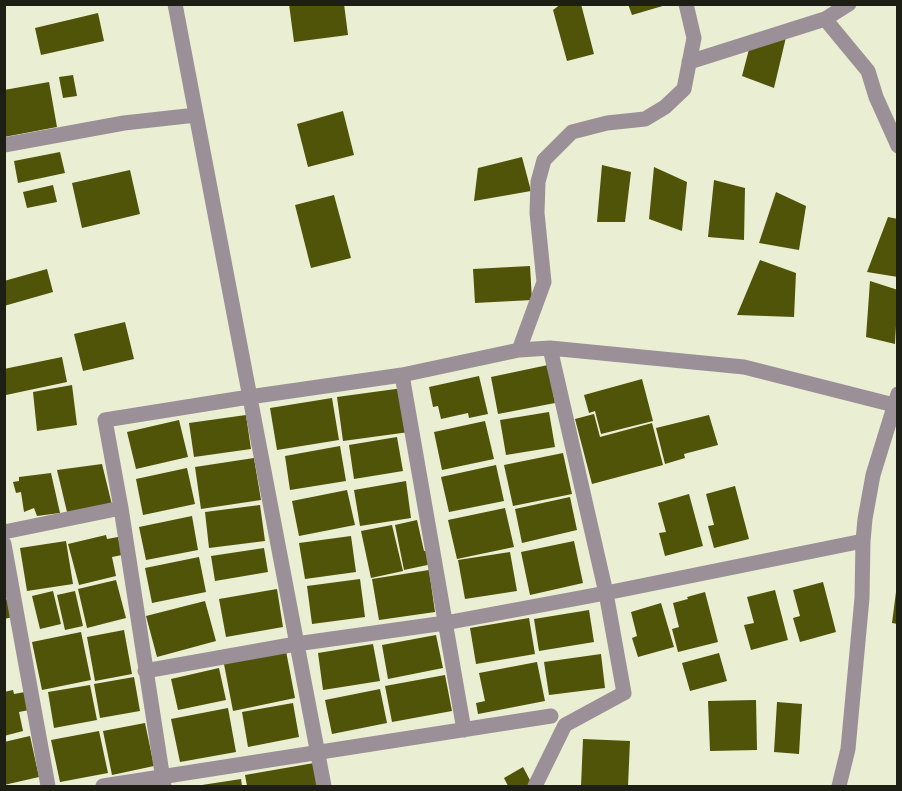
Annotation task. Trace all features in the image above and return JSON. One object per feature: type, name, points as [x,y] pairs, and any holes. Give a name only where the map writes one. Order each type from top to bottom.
[{"type":"street","points":[[175,4],[324,786]]},
{"type":"street","points":[[519,350],[544,282],[537,213],[538,182],[544,160],[572,132],[607,123],[645,119],[665,107],[684,89],[694,38],[686,4]]},
{"type":"street","points":[[689,62],[825,19],[849,4]]},
{"type":"street","points":[[825,19],[868,71],[876,97],[897,146]]},
{"type":"street","points":[[4,145],[124,123],[196,115]]},
{"type":"street","points":[[535,786],[565,725],[624,693],[606,593],[550,348]]},
{"type":"street","points":[[163,782],[121,508],[105,420],[402,375],[519,350],[550,348],[744,367],[896,400],[873,475],[863,541],[862,598],[848,749],[839,786]]},
{"type":"street","points":[[402,375],[464,730]]},
{"type":"street","points":[[4,532],[121,508]]},
{"type":"street","points":[[145,671],[296,644],[445,623],[863,541]]},
{"type":"street","points":[[4,544],[48,786]]},
{"type":"street","points":[[103,786],[163,782],[550,716]]},
{"type":"building","points":[[289,4],[344,4],[348,35],[294,42]]},
{"type":"building","points":[[561,4],[581,4],[594,54],[567,61],[553,10]]},
{"type":"building","points":[[628,4],[666,4],[666,5],[632,15]]},
{"type":"building","points":[[98,13],[104,41],[41,55],[35,28]]},
{"type":"building","points":[[787,33],[774,88],[742,76],[753,34]]},
{"type":"building","points":[[73,75],[77,96],[63,98],[59,77]]},
{"type":"building","points":[[49,82],[57,127],[4,137],[4,90]]},
{"type":"building","points":[[343,111],[354,155],[308,167],[297,124]]},
{"type":"building","points":[[60,152],[65,173],[18,183],[14,161]]},
{"type":"building","points":[[522,157],[531,191],[474,201],[478,168]]},
{"type":"building","points":[[602,165],[631,172],[625,222],[597,222]]},
{"type":"building","points":[[654,167],[687,182],[682,231],[649,219]]},
{"type":"building","points":[[130,170],[140,214],[82,228],[72,183]]},
{"type":"building","points":[[714,180],[745,188],[744,240],[708,237]]},
{"type":"building","points":[[53,185],[57,202],[27,208],[23,192]]},
{"type":"building","points":[[776,192],[806,206],[799,250],[759,243]]},
{"type":"building","points":[[334,195],[351,258],[311,268],[295,205]]},
{"type":"building","points":[[888,217],[898,219],[898,277],[867,272]]},
{"type":"building","points":[[760,260],[796,273],[794,317],[737,315]]},
{"type":"building","points":[[530,266],[532,300],[475,303],[473,269]]},
{"type":"building","points":[[47,269],[53,292],[4,306],[4,281]]},
{"type":"building","points":[[870,281],[898,290],[895,344],[866,337]]},
{"type":"building","points":[[125,322],[134,359],[83,371],[74,334]]},
{"type":"building","points":[[62,357],[67,382],[6,395],[4,369]]},
{"type":"building","points":[[548,365],[555,403],[498,414],[491,377]]},
{"type":"building","points":[[479,376],[488,414],[469,418],[468,413],[441,419],[438,406],[433,407],[429,387]]},
{"type":"building","points":[[642,379],[653,421],[601,434],[595,411],[589,413],[584,395]]},
{"type":"building","points":[[72,385],[77,425],[37,431],[33,392]]},
{"type":"building","points":[[403,388],[409,432],[343,441],[337,397]]},
{"type":"building","points":[[332,398],[339,440],[277,450],[270,408]]},
{"type":"building","points":[[549,412],[555,447],[506,455],[500,420]]},
{"type":"building","points":[[594,414],[600,437],[652,423],[663,465],[592,484],[575,419]]},
{"type":"building","points":[[246,415],[251,449],[194,457],[189,423]]},
{"type":"building","points":[[709,415],[718,445],[684,454],[685,458],[665,464],[656,428]]},
{"type":"building","points":[[179,420],[188,457],[136,469],[127,432]]},
{"type":"building","points":[[485,421],[494,459],[442,470],[434,432]]},
{"type":"building","points":[[397,437],[403,471],[354,479],[349,445]]},
{"type":"building","points":[[340,446],[346,481],[290,490],[285,456]]},
{"type":"building","points":[[563,453],[572,494],[513,506],[504,465]]},
{"type":"building","points":[[254,458],[261,500],[201,509],[195,467]]},
{"type":"building","points":[[102,464],[113,509],[68,516],[57,470]]},
{"type":"building","points":[[496,465],[504,501],[449,512],[441,477]]},
{"type":"building","points":[[187,468],[195,504],[143,515],[136,479]]},
{"type":"building","points":[[51,473],[60,513],[37,516],[34,508],[24,512],[21,492],[16,493],[13,482],[19,481],[19,477]]},
{"type":"building","points":[[406,481],[411,518],[360,526],[354,490]]},
{"type":"building","points":[[735,486],[749,539],[714,548],[708,526],[714,525],[706,494]]},
{"type":"building","points":[[347,490],[355,525],[299,536],[292,501]]},
{"type":"building","points":[[689,494],[703,546],[665,556],[659,533],[666,532],[658,503]]},
{"type":"building","points":[[570,497],[577,530],[522,543],[515,509]]},
{"type":"building","points":[[260,505],[265,541],[209,548],[205,512]]},
{"type":"building","points":[[505,508],[514,547],[457,559],[448,520]]},
{"type":"building","points":[[192,516],[198,550],[146,560],[139,527]]},
{"type":"building","points":[[417,520],[424,551],[430,550],[432,564],[404,570],[395,525]]},
{"type":"building","points":[[392,525],[403,571],[371,578],[361,531]]},
{"type":"building","points":[[106,535],[107,539],[118,537],[122,555],[112,557],[116,576],[79,585],[68,544]]},
{"type":"building","points":[[351,536],[356,572],[305,579],[299,543]]},
{"type":"building","points":[[66,541],[73,584],[27,591],[20,548]]},
{"type":"building","points":[[574,541],[583,583],[530,595],[521,552]]},
{"type":"building","points":[[264,548],[268,572],[215,581],[211,556]]},
{"type":"building","points":[[510,552],[517,591],[465,599],[458,560]]},
{"type":"building","points":[[199,557],[206,592],[152,603],[145,568]]},
{"type":"building","points":[[429,570],[435,612],[379,620],[372,579]]},
{"type":"building","points":[[360,579],[365,617],[312,624],[307,586]]},
{"type":"building","points":[[116,580],[126,618],[87,628],[78,589]]},
{"type":"building","points":[[823,582],[836,632],[800,642],[793,618],[800,616],[793,590]]},
{"type":"building","points":[[277,589],[283,627],[226,637],[219,599]]},
{"type":"building","points":[[775,590],[788,640],[751,650],[744,625],[754,623],[747,597]]},
{"type":"building","points":[[53,591],[61,624],[40,629],[32,596]]},
{"type":"building","points":[[75,591],[83,626],[65,630],[57,595]]},
{"type":"building","points":[[705,592],[718,642],[678,652],[672,629],[679,627],[673,603]]},
{"type":"building","points":[[896,592],[898,593],[898,624],[892,623]]},
{"type":"building","points":[[9,599],[13,617],[4,619],[4,600]]},
{"type":"building","points":[[205,601],[216,641],[157,657],[146,616]]},
{"type":"building","points":[[661,603],[674,647],[638,657],[632,638],[637,636],[631,612]]},
{"type":"building","points":[[589,610],[594,642],[539,651],[534,619]]},
{"type":"building","points":[[529,618],[535,654],[476,664],[470,628]]},
{"type":"building","points":[[124,630],[132,674],[95,681],[87,637]]},
{"type":"building","points":[[81,632],[91,680],[42,690],[32,642]]},
{"type":"building","points":[[436,635],[443,668],[388,679],[382,645]]},
{"type":"building","points":[[373,644],[380,681],[323,690],[318,653]]},
{"type":"building","points":[[286,651],[295,698],[233,711],[224,664]]},
{"type":"building","points":[[719,653],[727,681],[690,691],[682,663]]},
{"type":"building","points":[[601,654],[605,688],[549,695],[544,662]]},
{"type":"building","points":[[537,662],[545,701],[478,714],[476,703],[485,701],[479,673]]},
{"type":"building","points":[[219,668],[226,700],[178,710],[171,679]]},
{"type":"building","points":[[445,675],[452,711],[392,722],[385,686]]},
{"type":"building","points":[[134,677],[140,711],[100,718],[94,684]]},
{"type":"building","points":[[90,685],[97,720],[54,728],[48,692]]},
{"type":"building","points":[[380,689],[387,723],[332,734],[325,700]]},
{"type":"building","points":[[13,690],[14,694],[25,692],[29,710],[19,712],[23,731],[4,736],[4,692]]},
{"type":"building","points":[[756,700],[757,750],[710,751],[708,701]]},
{"type":"building","points":[[777,702],[802,704],[799,754],[774,752]]},
{"type":"building","points":[[293,703],[299,737],[248,747],[242,712]]},
{"type":"building","points":[[228,708],[236,752],[180,762],[171,719]]},
{"type":"building","points":[[145,723],[154,766],[112,775],[103,731]]},
{"type":"building","points":[[99,731],[108,773],[60,782],[51,740]]},
{"type":"building","points":[[30,736],[39,777],[4,785],[4,742]]},
{"type":"building","points":[[583,739],[630,741],[628,786],[581,786]]},
{"type":"building","points":[[314,763],[318,786],[247,786],[245,775]]},
{"type":"building","points":[[523,767],[532,784],[508,786],[504,778]]},
{"type":"building","points":[[241,779],[242,786],[202,786],[202,785]]}]
